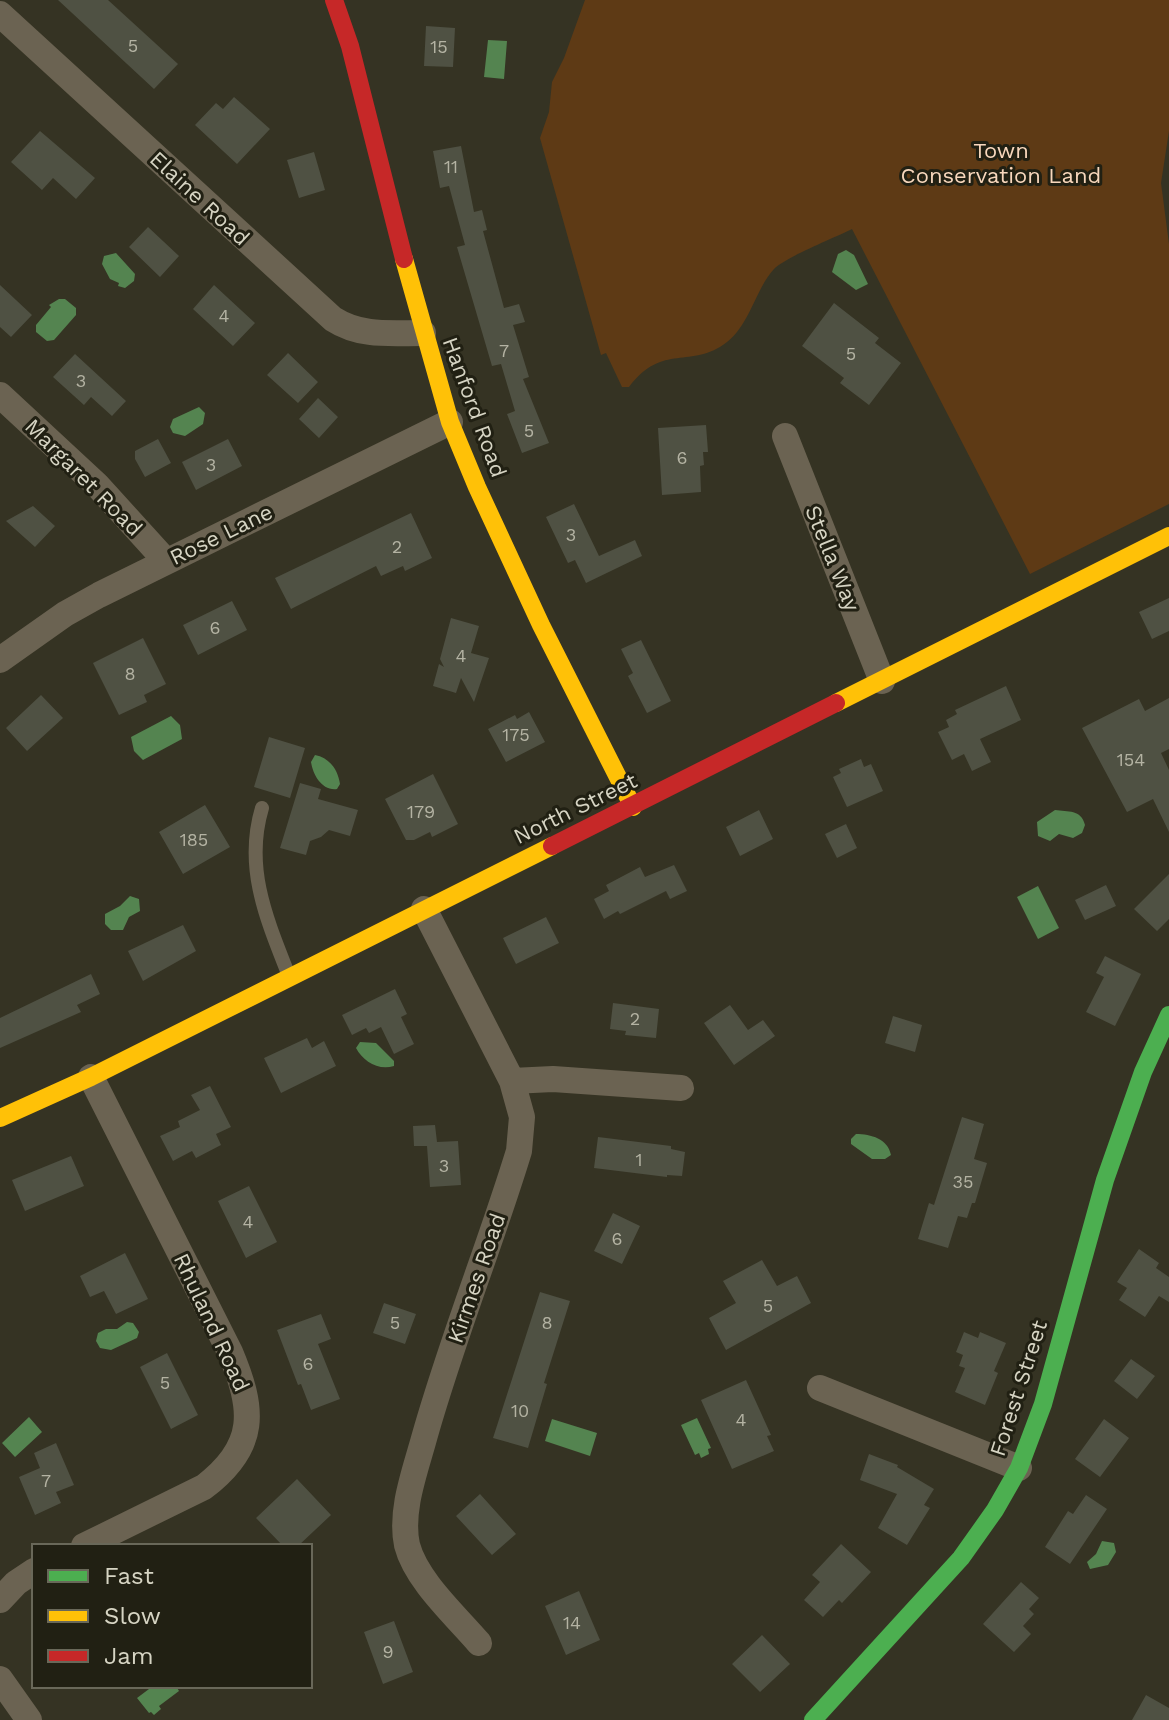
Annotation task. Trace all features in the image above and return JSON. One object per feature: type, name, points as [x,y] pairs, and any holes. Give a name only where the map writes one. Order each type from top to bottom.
[{"type":"street","name":"Hanford Road","points":[[336,1],[423,333],[450,422],[535,611],[633,807]]},
{"type":"street","name":"Elaine Road","points":[[0,14],[333,319],[352,329],[372,333],[423,333]]},
{"type":"street","name":"Margaret Road","points":[[0,395],[97,485],[166,561]]},
{"type":"street","name":"Rose Lane","points":[[0,660],[65,614],[450,422]]},
{"type":"street","name":"Stella Way","points":[[785,436],[882,681]]},
{"type":"street","name":"North Street","points":[[0,1118],[91,1077],[1169,536]]},
{"type":"street","name":"Kirmes Road","points":[[424,909],[512,1081],[522,1117],[519,1151],[436,1394],[410,1491],[406,1523],[408,1545],[417,1569],[479,1643]]},
{"type":"street","name":"Forest Street","points":[[813,1720],[961,1558],[995,1510],[1019,1468],[1043,1404],[1113,1156],[1143,1072],[1169,1015]]},
{"type":"street","name":"Rhuland Road","points":[[88,1544],[204,1487],[218,1477],[238,1450],[248,1422],[246,1392],[230,1352],[91,1077]]},
{"type":"street","points":[[512,1081],[553,1079],[681,1088]]},
{"type":"street","points":[[820,1388],[1019,1468]]},
{"type":"street","points":[[0,1600],[32,1572]]},
{"type":"street","points":[[0,1679],[29,1720]]},
{"type":"lane","points":[[262,808],[254,834],[262,907],[289,976]]},
{"type":"green space","name":"Town Conservation Land","points":[[585,0],[1169,0],[1169,131],[1161,183],[1169,244],[1169,504],[1030,574],[852,229],[799,253],[774,269],[741,326],[727,342],[701,355],[665,360],[641,373],[629,387],[622,387],[606,353],[601,355],[540,138],[549,112],[552,82]]},
{"type":"shaded area","points":[[488,40],[507,41],[504,79],[484,77]]},
{"type":"shaded area","points":[[846,250],[854,255],[868,284],[856,290],[832,272],[838,254]]},
{"type":"shaded area","points":[[116,253],[135,274],[134,281],[125,288],[110,279],[102,264],[104,256]]},
{"type":"shaded area","points":[[65,299],[76,308],[76,315],[54,340],[47,341],[36,332],[36,325],[51,307],[49,305]]},
{"type":"shaded area","points":[[199,407],[205,413],[203,424],[185,436],[173,433],[170,427],[173,419]]},
{"type":"shaded area","points":[[171,716],[180,725],[182,739],[143,760],[134,751],[131,737]]},
{"type":"shaded area","points":[[315,755],[325,759],[335,769],[340,784],[337,789],[323,785],[316,777],[311,762]]},
{"type":"shaded area","points":[[1055,810],[1080,816],[1085,825],[1082,833],[1073,838],[1059,834],[1050,841],[1038,836],[1037,822]]},
{"type":"shaded area","points":[[1038,886],[1059,928],[1038,939],[1017,897]]},
{"type":"shaded area","points":[[130,896],[139,899],[140,911],[129,917],[123,930],[111,930],[105,924],[105,914]]},
{"type":"shaded area","points":[[360,1042],[376,1043],[394,1061],[394,1066],[382,1067],[367,1061],[356,1048]]},
{"type":"shaded area","points":[[856,1134],[878,1138],[891,1155],[885,1159],[872,1159],[851,1144]]},
{"type":"shaded area","points":[[127,1322],[133,1323],[139,1332],[137,1338],[111,1350],[100,1348],[96,1341],[98,1333],[117,1329]]},
{"type":"shaded area","points":[[29,1417],[42,1432],[15,1457],[2,1443]]},
{"type":"shaded area","points":[[697,1418],[711,1448],[708,1449],[709,1454],[701,1458],[699,1453],[695,1455],[681,1425]]},
{"type":"shaded area","points":[[552,1419],[597,1433],[590,1456],[545,1441]]},
{"type":"shaded area","points":[[1102,1541],[1114,1543],[1116,1552],[1108,1565],[1090,1569],[1087,1562],[1096,1554]]},
{"type":"shaded area","points":[[150,1688],[177,1688],[179,1691],[159,1706],[161,1709],[154,1715],[137,1698]]},
{"type":"building","points":[[58,0],[108,0],[178,64],[154,89]]},
{"type":"building","points":[[426,26],[455,28],[453,67],[424,66]]},
{"type":"building","points":[[234,97],[270,129],[237,164],[195,125],[216,103],[223,109]]},
{"type":"building","points":[[40,131],[95,178],[76,199],[53,178],[42,190],[11,162]]},
{"type":"building","points":[[461,146],[474,212],[482,210],[487,230],[483,231],[504,308],[519,304],[525,322],[513,325],[529,377],[523,379],[549,443],[522,453],[507,414],[515,411],[501,364],[492,366],[457,247],[465,245],[449,186],[440,188],[433,151]]},
{"type":"building","points":[[314,152],[325,190],[299,198],[287,160]]},
{"type":"building","points":[[148,227],[179,256],[160,277],[129,247]]},
{"type":"building","points":[[0,285],[32,315],[11,337],[0,327]]},
{"type":"building","points":[[214,285],[255,323],[233,346],[193,309]]},
{"type":"building","points":[[834,303],[879,338],[875,343],[901,363],[869,405],[840,383],[844,378],[802,346]]},
{"type":"building","points":[[288,353],[318,382],[298,403],[267,375]]},
{"type":"building","points":[[75,354],[126,401],[112,416],[91,397],[84,405],[53,377]]},
{"type":"building","points":[[318,398],[338,417],[319,438],[299,419]]},
{"type":"building","points":[[706,425],[708,452],[703,452],[704,465],[700,466],[701,492],[662,495],[658,428]]},
{"type":"building","points":[[158,439],[171,463],[145,477],[135,459],[135,451]]},
{"type":"building","points":[[228,439],[242,466],[196,490],[182,462]]},
{"type":"building","points":[[574,504],[599,556],[635,540],[642,556],[586,583],[575,560],[568,563],[546,517]]},
{"type":"building","points":[[33,506],[55,526],[35,547],[6,521]]},
{"type":"building","points":[[411,513],[432,558],[405,571],[403,566],[381,576],[376,566],[291,609],[275,578]]},
{"type":"building","points":[[1169,598],[1169,631],[1152,639],[1139,612]]},
{"type":"building","points":[[232,601],[247,630],[198,655],[183,625]]},
{"type":"building","points":[[451,618],[479,626],[471,653],[489,658],[474,702],[461,678],[456,693],[433,686],[439,664],[444,667],[440,659]]},
{"type":"building","points":[[143,638],[166,684],[144,695],[147,702],[119,715],[93,663]]},
{"type":"building","points":[[641,640],[671,701],[647,713],[628,676],[633,673],[621,649]]},
{"type":"building","points":[[1006,686],[1021,720],[980,739],[991,762],[972,771],[964,754],[952,760],[938,732],[949,727],[946,720],[957,714],[955,710]]},
{"type":"building","points":[[41,695],[63,718],[27,751],[6,728]]},
{"type":"building","points":[[1169,698],[1169,749],[1161,753],[1169,770],[1169,832],[1153,799],[1127,812],[1082,728],[1139,699],[1145,711]]},
{"type":"building","points":[[529,712],[545,742],[506,762],[488,729],[515,715],[517,719]]},
{"type":"building","points":[[269,737],[305,748],[290,798],[254,787]]},
{"type":"building","points":[[861,759],[864,767],[871,764],[883,791],[847,807],[833,777],[841,773],[839,769]]},
{"type":"building","points":[[433,774],[458,824],[432,837],[430,832],[414,840],[406,840],[385,799]]},
{"type":"building","points":[[300,783],[321,789],[318,799],[358,810],[350,836],[329,830],[310,841],[306,855],[280,848]]},
{"type":"building","points":[[205,805],[230,847],[183,874],[159,832]]},
{"type":"building","points":[[759,810],[773,839],[740,856],[726,827]]},
{"type":"building","points":[[846,824],[857,848],[837,858],[825,834]]},
{"type":"building","points":[[674,865],[687,891],[670,899],[666,891],[604,919],[594,899],[609,891],[606,885],[640,867],[645,877]]},
{"type":"building","points":[[1169,874],[1169,919],[1157,931],[1134,909]]},
{"type":"building","points":[[1106,885],[1116,906],[1085,920],[1075,900]]},
{"type":"building","points":[[546,917],[559,943],[516,964],[503,938]]},
{"type":"building","points":[[183,925],[196,951],[143,981],[128,951]]},
{"type":"building","points":[[1105,956],[1141,974],[1115,1026],[1086,1012],[1104,977],[1096,973]]},
{"type":"building","points":[[91,974],[100,994],[77,1005],[81,1012],[0,1048],[0,1018]]},
{"type":"building","points":[[395,989],[407,1014],[401,1017],[414,1044],[394,1054],[381,1027],[369,1033],[366,1028],[352,1035],[342,1015]]},
{"type":"building","points":[[613,1003],[659,1009],[656,1038],[625,1035],[626,1031],[610,1029]]},
{"type":"building","points":[[730,1005],[748,1030],[763,1020],[775,1036],[734,1065],[704,1023]]},
{"type":"building","points":[[893,1016],[922,1025],[915,1052],[885,1043]]},
{"type":"building","points":[[307,1038],[312,1048],[324,1041],[336,1066],[281,1093],[264,1058]]},
{"type":"building","points":[[210,1086],[231,1127],[216,1134],[221,1145],[196,1158],[192,1151],[173,1161],[160,1136],[180,1127],[178,1121],[200,1110],[191,1095]]},
{"type":"building","points":[[962,1117],[984,1124],[974,1159],[987,1163],[975,1203],[972,1203],[967,1218],[958,1216],[948,1248],[918,1239],[929,1203],[934,1205]]},
{"type":"building","points":[[435,1125],[437,1142],[458,1141],[461,1185],[430,1187],[427,1146],[414,1146],[413,1126]]},
{"type":"building","points":[[598,1137],[671,1146],[671,1149],[685,1152],[682,1176],[594,1168]]},
{"type":"building","points":[[71,1156],[84,1186],[25,1211],[12,1180]]},
{"type":"building","points":[[249,1186],[277,1242],[246,1258],[218,1201]]},
{"type":"building","points":[[613,1213],[640,1226],[622,1264],[594,1251]]},
{"type":"building","points":[[1139,1249],[1159,1263],[1156,1268],[1169,1277],[1169,1302],[1159,1296],[1145,1317],[1119,1300],[1127,1288],[1117,1282]]},
{"type":"building","points":[[125,1253],[148,1299],[116,1314],[104,1291],[90,1297],[80,1276]]},
{"type":"building","points":[[762,1260],[777,1286],[797,1276],[811,1303],[726,1350],[709,1318],[736,1303],[723,1281]]},
{"type":"building","points":[[540,1292],[570,1301],[544,1383],[547,1384],[528,1448],[493,1438]]},
{"type":"building","points":[[384,1303],[416,1314],[405,1344],[373,1333]]},
{"type":"building","points":[[321,1314],[331,1339],[318,1344],[340,1399],[311,1410],[277,1330]]},
{"type":"building","points":[[964,1332],[978,1338],[980,1332],[1006,1343],[985,1405],[955,1392],[965,1368],[959,1366],[963,1355],[956,1352]]},
{"type":"building","points":[[167,1353],[198,1415],[171,1429],[140,1367]]},
{"type":"building","points":[[1131,1359],[1155,1376],[1137,1399],[1114,1381]]},
{"type":"building","points":[[746,1380],[771,1435],[767,1436],[774,1451],[732,1469],[701,1400]]},
{"type":"building","points":[[1104,1419],[1129,1438],[1100,1477],[1075,1459]]},
{"type":"building","points":[[56,1443],[74,1485],[56,1492],[61,1503],[35,1515],[19,1477],[40,1468],[34,1453]]},
{"type":"building","points":[[869,1454],[898,1465],[934,1489],[924,1505],[930,1508],[907,1545],[878,1528],[897,1494],[860,1480]]},
{"type":"building","points":[[297,1479],[331,1515],[300,1544],[281,1544],[256,1518]]},
{"type":"building","points":[[480,1494],[516,1534],[492,1555],[456,1516]]},
{"type":"building","points":[[1086,1495],[1107,1509],[1070,1564],[1045,1547],[1068,1511],[1073,1514]]},
{"type":"building","points":[[841,1544],[871,1572],[842,1603],[839,1600],[823,1617],[804,1600],[820,1582],[812,1575]]},
{"type":"building","points":[[1021,1582],[1039,1598],[1029,1609],[1034,1614],[1023,1626],[1031,1634],[1014,1652],[983,1624]]},
{"type":"building","points":[[579,1591],[600,1640],[566,1655],[545,1606]]},
{"type":"building","points":[[394,1621],[413,1672],[383,1684],[364,1632]]},
{"type":"building","points":[[762,1635],[790,1664],[760,1692],[732,1664]]},
{"type":"building","points":[[1146,1695],[1169,1708],[1169,1720],[1132,1720]]},
{"type":"traffic: fast","points":[[813,1720],[961,1558],[995,1510],[1019,1468],[1043,1404],[1105,1180],[1143,1072],[1169,1015]]},
{"type":"traffic: slow","points":[[404,259],[450,422],[477,487],[541,625],[633,807]]},
{"type":"traffic: slow","points":[[836,703],[1169,536]]},
{"type":"traffic: slow","points":[[0,1118],[91,1077],[552,846]]},
{"type":"traffic: jam","points":[[334,0],[350,46],[404,259]]},
{"type":"traffic: jam","points":[[552,846],[836,703]]}]
